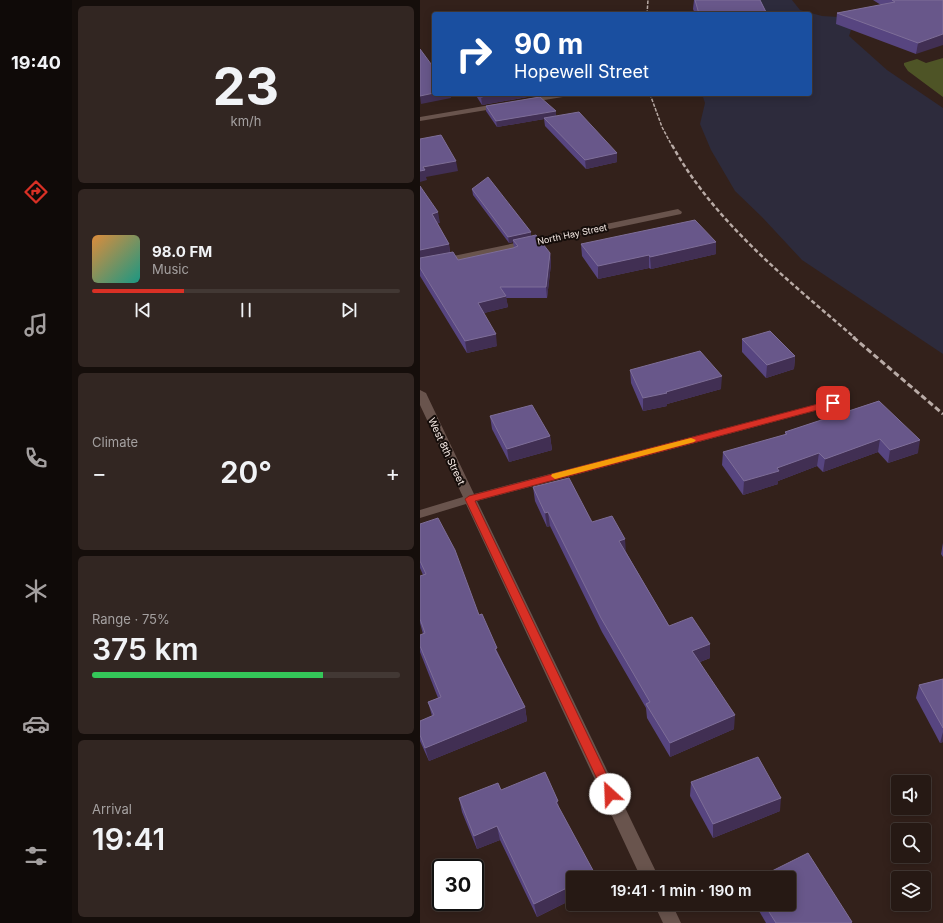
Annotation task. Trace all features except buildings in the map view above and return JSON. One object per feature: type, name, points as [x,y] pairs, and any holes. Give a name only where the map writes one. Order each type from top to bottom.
[{"type":"street","points":[[420,119],[558,96]]},
{"type":"street","name":"North Hay Street","points":[[420,266],[678,212]]},
{"type":"street","name":"West 8th Street","points":[[420,393],[647,871]]},
{"type":"street","points":[[420,514],[469,499],[833,403]]},
{"type":"street","points":[[666,911],[672,923]]},
{"type":"shaded area","points":[[700,0],[792,0],[800,10],[807,12],[696,12]]},
{"type":"shaded area","points":[[812,13],[822,16],[839,17],[851,30],[849,36],[887,70],[943,108],[943,354],[802,260],[762,217],[735,191],[711,150],[700,124],[705,103],[703,96],[812,96]]},
{"type":"green space","points":[[943,58],[943,97],[908,71],[904,65],[904,63],[917,59],[926,63]]},
{"type":"railway","points":[[647,12],[648,0]]},
{"type":"railway","points":[[651,96],[662,127],[672,146]]},
{"type":"railway","points":[[672,145],[689,173],[709,200],[731,225],[779,272],[855,338]]},
{"type":"railway","points":[[853,337],[943,414]]},
{"type":"slow traffic","points":[[555,476],[691,440]]},
{"type":"route","points":[[610,794],[469,499],[833,403]]}]
